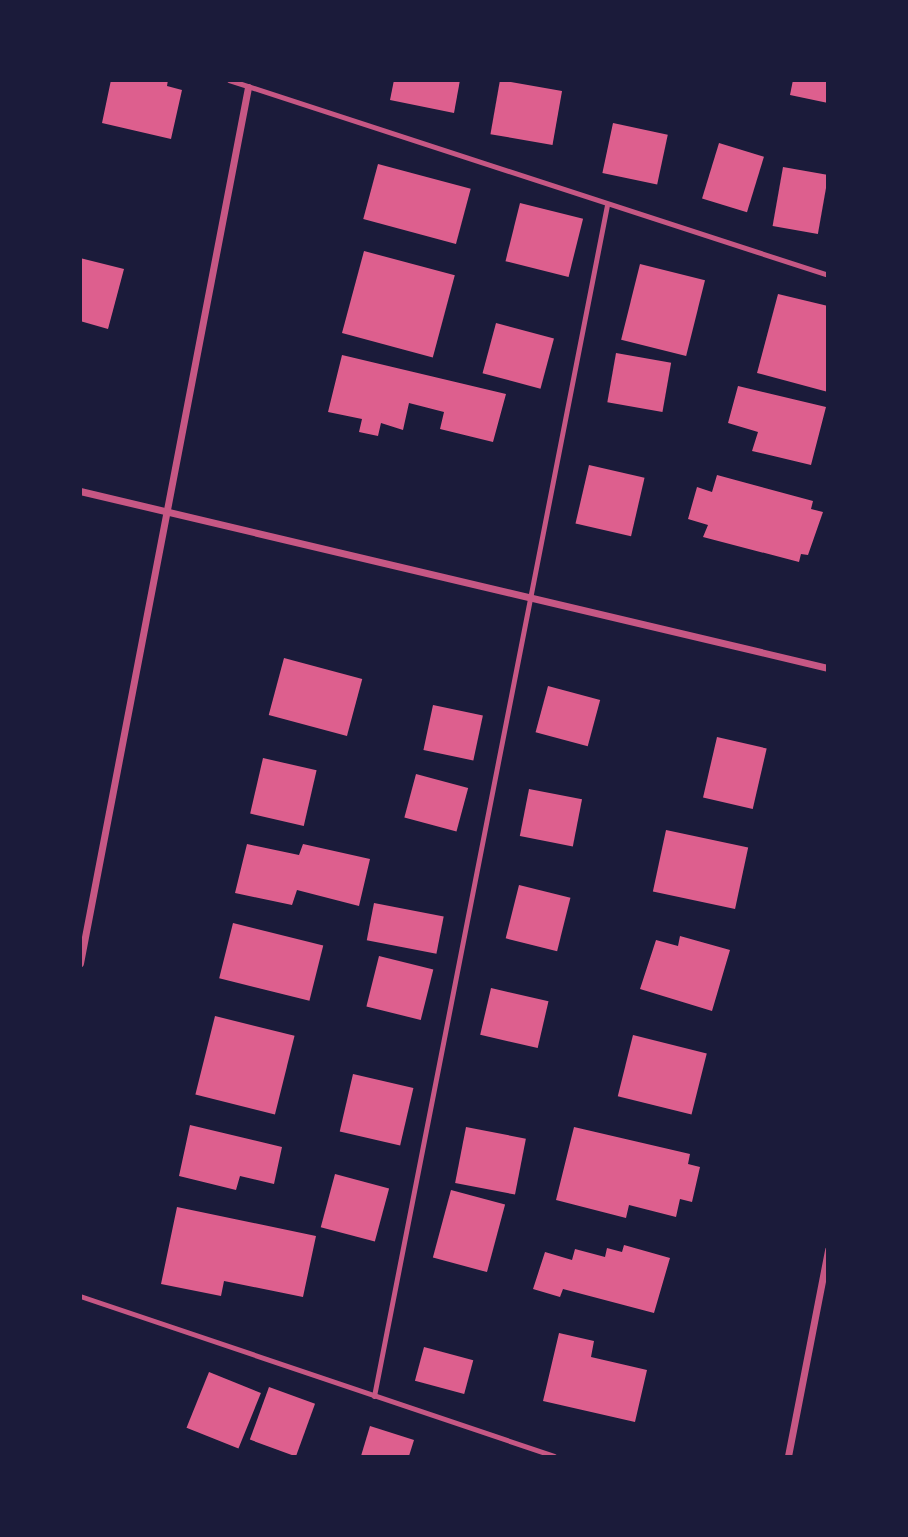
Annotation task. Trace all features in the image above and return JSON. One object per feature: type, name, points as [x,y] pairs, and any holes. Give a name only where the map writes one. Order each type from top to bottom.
[{"type":"street","points":[[80,963],[248,87]]},
{"type":"street","points":[[80,491],[828,668]]},
{"type":"street","points":[[788,1457],[828,1250]]},
{"type":"lane","points":[[229,80],[828,275]]},
{"type":"lane","points":[[374,1396],[607,205]]},
{"type":"lane","points":[[80,1296],[554,1457]]},
{"type":"building","points":[[111,80],[168,80],[167,86],[182,90],[171,139],[102,123]]},
{"type":"building","points":[[394,80],[460,80],[454,113],[390,100]]},
{"type":"building","points":[[500,80],[562,91],[552,145],[490,134]]},
{"type":"building","points":[[793,80],[828,80],[828,103],[790,95]]},
{"type":"building","points":[[613,123],[668,135],[657,185],[602,173]]},
{"type":"building","points":[[719,143],[764,157],[747,212],[702,198]]},
{"type":"building","points":[[378,164],[471,189],[456,244],[363,219]]},
{"type":"building","points":[[783,167],[828,175],[818,234],[773,226]]},
{"type":"building","points":[[520,203],[583,219],[569,277],[505,261]]},
{"type":"building","points":[[364,251],[455,275],[433,357],[342,333]]},
{"type":"building","points":[[80,258],[124,269],[108,329],[80,321]]},
{"type":"building","points":[[640,264],[705,280],[686,356],[621,340]]},
{"type":"building","points":[[778,294],[828,306],[828,392],[757,373]]},
{"type":"building","points":[[496,323],[554,339],[540,389],[483,373]]},
{"type":"building","points":[[616,353],[671,363],[662,412],[607,402]]},
{"type":"building","points":[[342,355],[506,394],[493,442],[440,429],[444,412],[409,403],[403,430],[381,423],[378,436],[359,432],[362,419],[328,412]]},
{"type":"building","points":[[738,386],[826,407],[811,465],[752,451],[758,432],[728,423]]},
{"type":"building","points":[[589,465],[645,478],[631,536],[576,523]]},
{"type":"building","points":[[717,475],[813,501],[811,509],[823,512],[808,555],[801,554],[799,562],[703,537],[708,525],[688,519],[697,487],[712,492]]},
{"type":"building","points":[[284,658],[362,679],[347,736],[269,715]]},
{"type":"building","points":[[548,686],[600,700],[588,746],[536,732]]},
{"type":"building","points":[[433,705],[483,716],[473,761],[423,750]]},
{"type":"building","points":[[717,737],[767,748],[753,809],[703,797]]},
{"type":"building","points":[[263,758],[317,770],[304,826],[250,814]]},
{"type":"building","points":[[416,774],[468,788],[457,831],[404,817]]},
{"type":"building","points":[[529,789],[582,799],[573,846],[520,836]]},
{"type":"building","points":[[666,830],[748,847],[735,909],[653,892]]},
{"type":"building","points":[[247,844],[299,855],[303,844],[370,859],[359,906],[297,890],[292,905],[235,893]]},
{"type":"building","points":[[519,885],[570,898],[557,951],[506,938]]},
{"type":"building","points":[[374,903],[444,917],[436,954],[367,940]]},
{"type":"building","points":[[233,923],[323,945],[309,1001],[219,978]]},
{"type":"building","points":[[680,936],[730,950],[712,1011],[640,989],[656,940],[678,946]]},
{"type":"building","points":[[379,956],[433,970],[421,1020],[366,1006]]},
{"type":"building","points":[[491,988],[548,1001],[538,1048],[480,1035]]},
{"type":"building","points":[[215,1016],[295,1036],[275,1114],[195,1095]]},
{"type":"building","points":[[633,1035],[707,1053],[692,1115],[618,1096]]},
{"type":"building","points":[[353,1074],[413,1088],[400,1145],[340,1131]]},
{"type":"building","points":[[190,1125],[282,1147],[274,1184],[240,1176],[236,1190],[179,1176]]},
{"type":"building","points":[[466,1127],[526,1139],[515,1195],[455,1183]]},
{"type":"building","points":[[574,1127],[690,1154],[688,1164],[700,1167],[692,1202],[680,1199],[676,1217],[629,1205],[626,1218],[556,1200]]},
{"type":"building","points":[[335,1174],[389,1188],[375,1242],[321,1227]]},
{"type":"building","points":[[451,1190],[505,1204],[487,1272],[433,1258]]},
{"type":"building","points":[[177,1207],[316,1236],[303,1297],[224,1281],[221,1296],[161,1284]]},
{"type":"building","points":[[624,1245],[670,1258],[654,1313],[563,1289],[560,1297],[533,1289],[545,1252],[572,1260],[575,1249],[605,1257],[607,1248],[622,1252]]},
{"type":"building","points":[[559,1333],[594,1341],[591,1357],[647,1370],[635,1422],[543,1401]]},
{"type":"building","points":[[424,1347],[473,1360],[464,1394],[415,1381]]},
{"type":"building","points":[[209,1372],[261,1393],[238,1449],[187,1428]]},
{"type":"building","points":[[269,1387],[315,1404],[296,1456],[250,1440]]},
{"type":"building","points":[[370,1426],[414,1440],[409,1456],[361,1456]]}]
